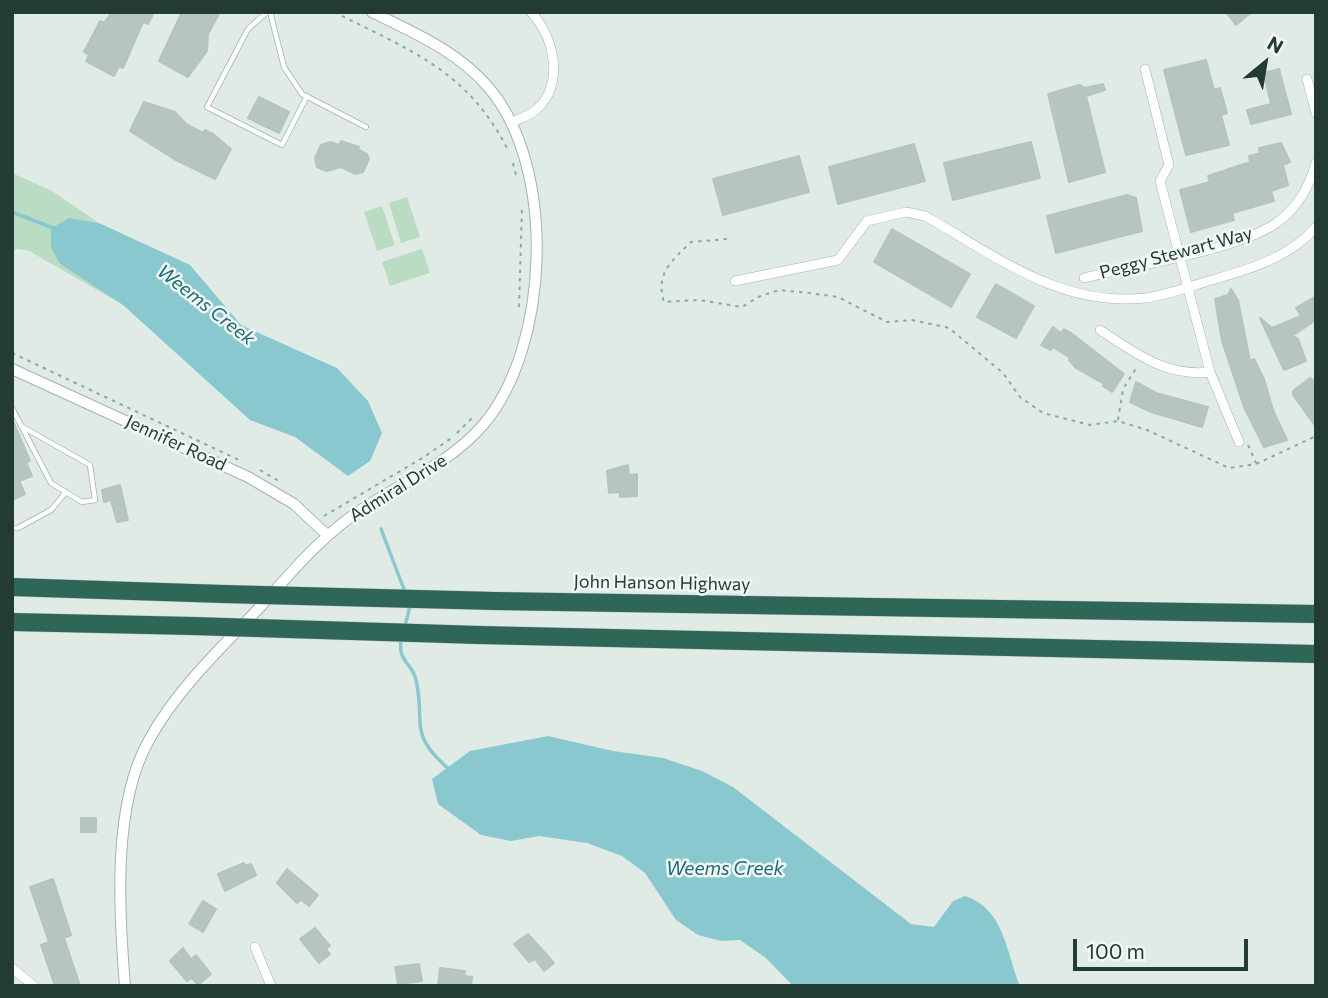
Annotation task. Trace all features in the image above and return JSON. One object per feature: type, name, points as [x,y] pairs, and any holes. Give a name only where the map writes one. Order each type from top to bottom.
[{"type":"highway","name":"John Hanson Highway","points":[[12,587],[495,601],[1314,615]]},
{"type":"highway","points":[[12,622],[1281,652],[1316,655]]},
{"type":"street","name":"Admiral Drive","points":[[125,986],[124,821],[129,789],[140,758],[164,715],[188,684],[327,535],[363,508],[462,447],[491,416],[511,383],[523,352],[530,319],[536,230],[530,173],[512,122],[490,89],[465,63],[437,45],[372,12]]},
{"type":"street","points":[[512,122],[536,111],[550,92],[555,58],[541,23],[531,12]]},
{"type":"street","points":[[1145,69],[1168,165],[1160,181],[1178,256],[1210,372],[1239,442]]},
{"type":"street","points":[[1307,79],[1316,113]]},
{"type":"street","name":"Peggy Stewart Way","points":[[1084,278],[1219,246],[1274,224],[1296,206],[1314,182],[1316,163]]},
{"type":"street","points":[[734,281],[838,260],[867,220],[905,212],[925,216],[1037,280],[1067,292],[1122,299],[1149,297],[1265,263],[1289,250],[1316,227]]},
{"type":"street","points":[[1100,330],[1143,358],[1164,368],[1189,374],[1210,372]]},
{"type":"street","name":"Jennifer Road","points":[[12,369],[248,477],[294,504],[327,535]]},
{"type":"street","points":[[255,947],[271,986]]},
{"type":"street","points":[[12,968],[34,986]]},
{"type":"lane","points":[[307,96],[282,145],[207,107],[248,29],[269,12],[284,67],[307,96],[366,127]]},
{"type":"lane","points":[[12,408],[21,426],[51,483],[82,502],[95,500],[90,465],[21,426]]},
{"type":"lane","points":[[12,528],[18,528],[51,510],[66,492]]},
{"type":"path","points":[[334,12],[438,65],[460,83],[498,130],[512,159],[517,181]]},
{"type":"path","points":[[519,314],[522,204]]},
{"type":"path","points":[[727,239],[691,242],[663,271],[659,287],[664,302],[699,300],[743,307],[758,297],[779,290],[838,297],[887,322],[912,320],[949,328],[1003,373],[1020,397],[1043,413],[1090,425],[1118,421],[1167,437],[1229,468],[1256,464],[1316,436]]},
{"type":"path","points":[[1118,421],[1123,389],[1143,358]]},
{"type":"path","points":[[323,516],[424,457],[456,435],[481,407]]},
{"type":"path","points":[[1239,442],[1247,442],[1256,464]]},
{"type":"green space","points":[[12,173],[52,191],[99,223],[69,218],[51,228],[60,264],[123,305],[29,251],[12,251]]},
{"type":"green space","points":[[407,197],[420,237],[401,243],[389,203]]},
{"type":"green space","points":[[382,206],[395,245],[377,251],[364,212]]},
{"type":"green space","points":[[422,249],[430,273],[390,286],[382,262]]},
{"type":"water","points":[[69,218],[99,223],[190,265],[241,325],[337,368],[368,401],[382,433],[370,461],[348,476],[295,437],[250,420],[123,305],[60,264],[51,247],[51,228]]},
{"type":"water","name":"Weems Creek","points":[[548,736],[613,751],[663,758],[702,771],[733,787],[911,924],[934,927],[953,901],[965,896],[978,902],[996,921],[1020,986],[793,986],[766,958],[740,940],[721,941],[698,935],[676,920],[645,873],[622,856],[587,843],[539,836],[511,841],[481,835],[438,804],[432,779],[470,751]]},
{"type":"building","points":[[112,12],[154,12],[148,24],[143,22],[123,68],[119,66],[114,76],[86,61],[89,55],[84,52],[100,21],[104,23]]},
{"type":"building","points":[[182,12],[220,12],[208,34],[207,51],[188,77],[159,61]]},
{"type":"building","points":[[1226,12],[1252,12],[1236,25]]},
{"type":"building","points":[[1206,60],[1214,90],[1220,88],[1227,113],[1221,115],[1229,145],[1186,155],[1164,70]]},
{"type":"building","points":[[1279,69],[1291,114],[1251,124],[1247,110],[1271,104],[1264,73]]},
{"type":"building","points":[[1103,84],[1105,90],[1086,96],[1105,172],[1069,182],[1048,94],[1079,85],[1085,88]]},
{"type":"building","points":[[259,97],[289,112],[279,133],[248,118]]},
{"type":"building","points":[[144,102],[175,112],[186,124],[203,133],[205,130],[213,134],[231,149],[215,179],[174,159],[130,131]]},
{"type":"building","points":[[341,141],[359,147],[358,149],[367,154],[369,159],[363,172],[356,174],[341,167],[327,171],[317,167],[315,158],[321,145],[330,142],[339,145]]},
{"type":"building","points":[[1031,142],[1040,178],[953,200],[944,163]]},
{"type":"building","points":[[1281,143],[1290,162],[1283,165],[1288,185],[1271,191],[1274,201],[1232,213],[1234,220],[1191,232],[1180,190],[1210,182],[1208,176],[1250,162],[1249,156],[1260,153],[1259,148]]},
{"type":"building","points":[[914,144],[925,181],[838,204],[829,167]]},
{"type":"building","points":[[799,156],[809,192],[723,215],[713,179]]},
{"type":"building","points":[[1127,195],[1136,198],[1142,231],[1056,253],[1047,216]]},
{"type":"building","points":[[892,229],[970,274],[951,307],[874,262]]},
{"type":"building","points":[[996,284],[1034,306],[1016,338],[977,317]]},
{"type":"building","points":[[1231,289],[1238,300],[1250,361],[1254,359],[1264,379],[1273,410],[1287,440],[1264,447],[1244,407],[1222,341],[1215,299],[1228,295]]},
{"type":"building","points":[[1316,296],[1316,320],[1292,336],[1298,339],[1306,361],[1284,370],[1260,318],[1272,328],[1301,316],[1296,308]]},
{"type":"building","points":[[1053,327],[1061,333],[1064,329],[1071,333],[1124,374],[1112,392],[1103,386],[1104,384],[1076,368],[1070,358],[1053,347],[1050,350],[1041,345]]},
{"type":"building","points":[[1310,378],[1316,382],[1316,427],[1293,395],[1293,391]]},
{"type":"building","points":[[1136,382],[1156,393],[1208,407],[1202,427],[1151,412],[1130,402]]},
{"type":"building","points":[[12,419],[30,461],[26,462],[32,476],[19,481],[25,494],[12,500]]},
{"type":"building","points":[[628,465],[629,475],[637,474],[637,496],[620,497],[620,492],[609,493],[607,471]]},
{"type":"building","points":[[120,485],[128,520],[117,522],[111,500],[104,502],[102,490]]},
{"type":"building","points":[[81,818],[96,818],[96,832],[81,832]]},
{"type":"building","points":[[244,863],[245,866],[251,864],[256,875],[225,891],[218,874]]},
{"type":"building","points":[[287,869],[318,895],[309,906],[301,900],[297,903],[277,883]]},
{"type":"building","points":[[53,879],[71,935],[64,938],[80,986],[55,986],[41,945],[49,942],[30,887]]},
{"type":"building","points":[[203,901],[216,909],[203,932],[189,924]]},
{"type":"building","points":[[315,928],[330,946],[326,949],[330,954],[319,963],[300,939]]},
{"type":"building","points":[[528,934],[554,963],[544,971],[535,959],[529,962],[514,944]]},
{"type":"building","points":[[183,948],[191,959],[196,955],[211,974],[198,985],[192,978],[187,981],[170,961]]},
{"type":"building","points":[[419,964],[422,981],[398,984],[395,967]]},
{"type":"building","points":[[440,968],[465,971],[464,976],[472,977],[471,986],[438,986]]},
{"type":"waterway","name":"Weems Creek","points":[[12,212],[56,229]]},
{"type":"waterway","name":"Weems Creek","points":[[381,529],[405,592]]},
{"type":"waterway","name":"Weems Creek","points":[[405,626],[410,606]]},
{"type":"waterway","name":"Weems Creek","points":[[401,640],[403,658],[412,669],[416,680],[423,737],[428,747],[450,770]]}]
